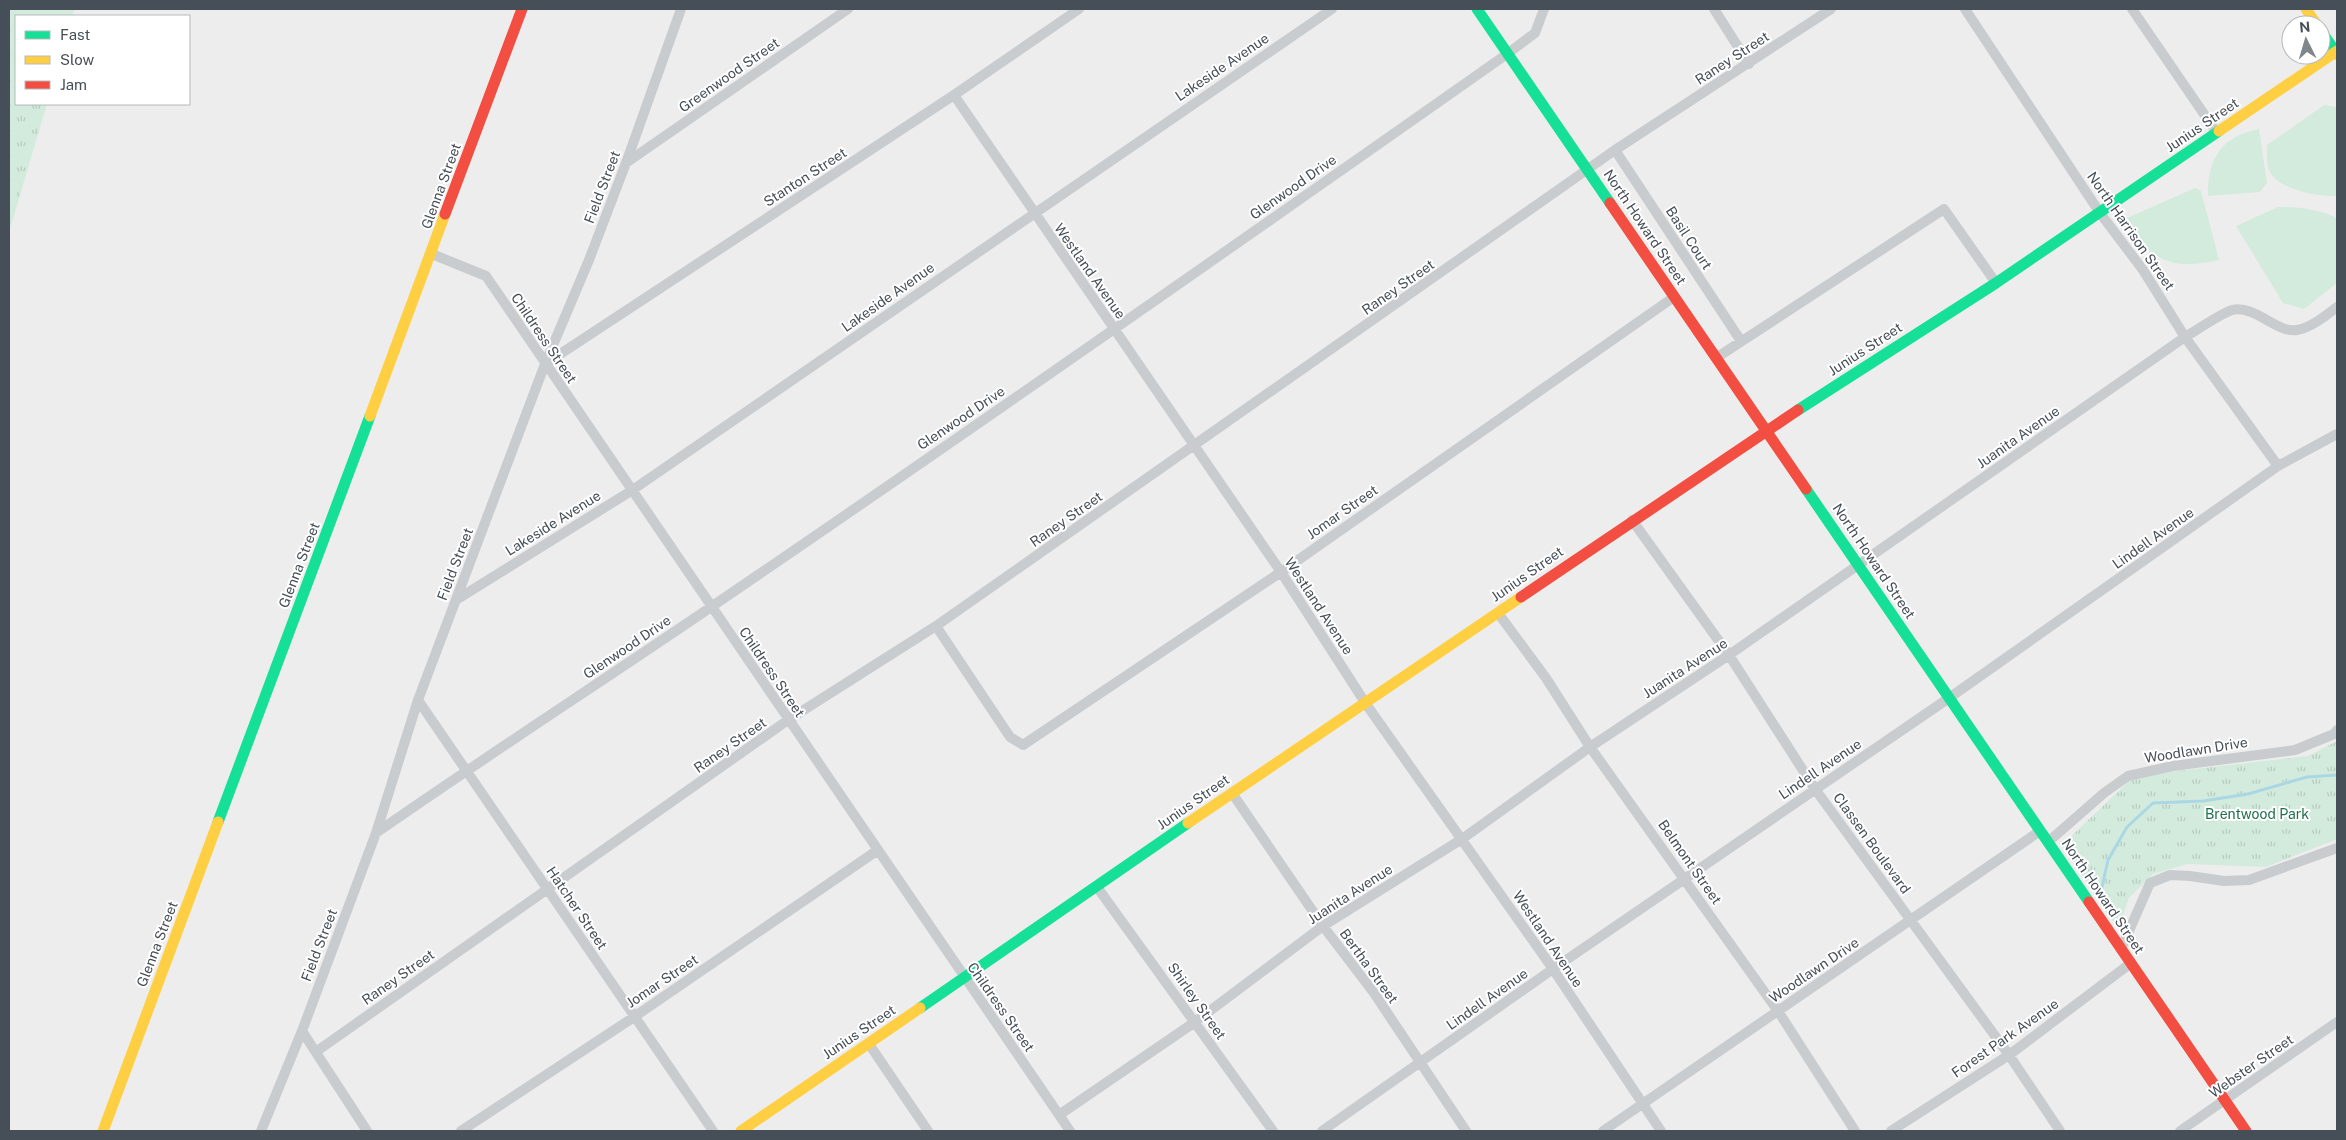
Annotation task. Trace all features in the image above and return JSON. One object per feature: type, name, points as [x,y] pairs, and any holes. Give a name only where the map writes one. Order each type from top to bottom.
[{"type":"street","name":"Glenna Street","points":[[103,1131],[522,9]]},
{"type":"street","name":"Field Street","points":[[261,1131],[302,1031],[376,833],[418,700],[544,364],[589,260],[626,163],[681,9]]},
{"type":"street","name":"Greenwood Street","points":[[626,163],[848,9]]},
{"type":"street","name":"Stanton Street","points":[[544,364],[954,95],[1079,9]]},
{"type":"street","name":"Lakeside Avenue","points":[[456,600],[631,491],[1332,9]]},
{"type":"street","name":"North Howard Street","points":[[1477,9],[2246,1131]]},
{"type":"street","name":"Glenwood Drive","points":[[376,833],[711,607],[1115,330],[1507,54],[1535,33],[1544,9]]},
{"type":"street","points":[[1714,9],[1749,64]]},
{"type":"street","name":"Raney Street","points":[[316,1051],[788,720],[936,626],[1615,150],[1831,9]]},
{"type":"street","name":"North Harrison Street","points":[[1966,9],[2100,213],[2143,270],[2185,337],[2278,466]]},
{"type":"street","points":[[2132,9],[2217,133]]},
{"type":"street","name":"Junius Street","points":[[741,1131],[1232,792],[1366,704],[1632,520],[1766,430],[1996,283],[2337,53]]},
{"type":"street","name":"Westland Avenue","points":[[954,95],[1033,214],[1281,572],[1366,704],[1553,969],[1641,1104],[1661,1131]]},
{"type":"street","name":"Basil Court","points":[[1615,150],[1741,341]]},
{"type":"street","points":[[1716,358],[1944,209],[1996,283]]},
{"type":"street","name":"Childress Street","points":[[432,254],[486,276],[544,364],[1070,1131]]},
{"type":"street","name":"Jomar Street","points":[[936,626],[1010,737],[1022,744],[1281,572],[1674,296]]},
{"type":"street","name":"Juanita Avenue","points":[[1059,1115],[1195,1022],[1324,926],[1462,838],[1590,747],[1729,656],[2185,337],[2233,310],[2251,312],[2296,330],[2315,323],[2337,307]]},
{"type":"street","name":"Lindell Avenue","points":[[1322,1131],[1553,969],[1949,698],[2278,466],[2332,443],[2337,434]]},
{"type":"street","name":"Classen Boulevard","points":[[1632,520],[1729,656],[1815,789],[2009,1055],[2060,1131]]},
{"type":"street","name":"Belmont Street","points":[[1498,613],[1546,678],[1590,747],[1686,879],[1778,1011],[1855,1131]]},
{"type":"street","name":"Hatcher Street","points":[[418,700],[713,1131]]},
{"type":"street","name":"Woodlawn Drive","points":[[2048,842],[2104,793],[2128,776],[2173,766],[2295,750],[2334,734],[2337,730]]},
{"type":"street","name":"Bertha Street","points":[[1232,792],[1324,926],[1374,994],[1419,1064],[1466,1131]]},
{"type":"street","name":"Woodlawn Drive","points":[[1603,1131],[1912,921],[2040,831]]},
{"type":"street","points":[[2121,949],[2150,883],[2170,875],[2190,876],[2224,882],[2249,880],[2337,848]]},
{"type":"street","name":"Jomar Street","points":[[461,1131],[634,1017],[878,850]]},
{"type":"street","name":"Shirley Street","points":[[1097,887],[1273,1131]]},
{"type":"street","name":"Forest Park Avenue","points":[[1891,1131],[2009,1055],[2131,963]]},
{"type":"street","name":"Webster Street","points":[[2180,1131],[2337,1022]]},
{"type":"street","points":[[302,1031],[367,1131]]},
{"type":"street","points":[[869,1044],[928,1131]]},
{"type":"green space","points":[[9,9],[75,9],[72,15],[15,15],[15,105],[47,105],[9,232]]},
{"type":"green space","points":[[2324,105],[2337,107],[2337,196],[2310,194],[2290,188],[2275,178],[2270,172],[2267,162],[2267,145]]},
{"type":"green space","points":[[2259,129],[2267,183],[2260,192],[2208,196],[2210,171],[2219,151],[2235,137]]},
{"type":"green space","points":[[2195,188],[2201,191],[2219,260],[2188,264],[2175,263],[2163,259],[2144,244],[2135,233],[2127,218]]},
{"type":"green space","points":[[2278,207],[2308,209],[2337,218],[2337,283],[2304,309],[2283,303],[2236,226]]},
{"type":"green space","name":"Brentwood Park","points":[[2337,741],[2337,839],[2266,867],[2187,864],[2153,874],[2129,898],[2118,929],[2062,845],[2129,781],[2168,772],[2308,756]]},
{"type":"waterway","points":[[2100,896],[2108,860],[2127,827],[2153,803],[2203,801],[2248,794],[2307,777],[2337,775]]},
{"type":"traffic: fast","points":[[1477,9],[1610,203]]},
{"type":"traffic: fast","points":[[2331,45],[2337,54]]},
{"type":"traffic: fast","points":[[1798,410],[1996,283],[2219,131]]},
{"type":"traffic: fast","points":[[218,822],[370,416]]},
{"type":"traffic: fast","points":[[1806,489],[2089,902]]},
{"type":"traffic: fast","points":[[920,1008],[1188,823]]},
{"type":"traffic: slow","points":[[2306,9],[2310,15]]},
{"type":"traffic: slow","points":[[2219,131],[2337,51]]},
{"type":"traffic: slow","points":[[370,416],[445,214]]},
{"type":"traffic: slow","points":[[1188,823],[1521,597]]},
{"type":"traffic: slow","points":[[103,1131],[218,822]]},
{"type":"traffic: slow","points":[[741,1131],[920,1008]]},
{"type":"traffic: jam","points":[[445,214],[522,9]]},
{"type":"traffic: jam","points":[[1610,203],[1806,489]]},
{"type":"traffic: jam","points":[[1521,597],[1798,410]]},
{"type":"traffic: jam","points":[[2089,902],[2246,1131]]}]
